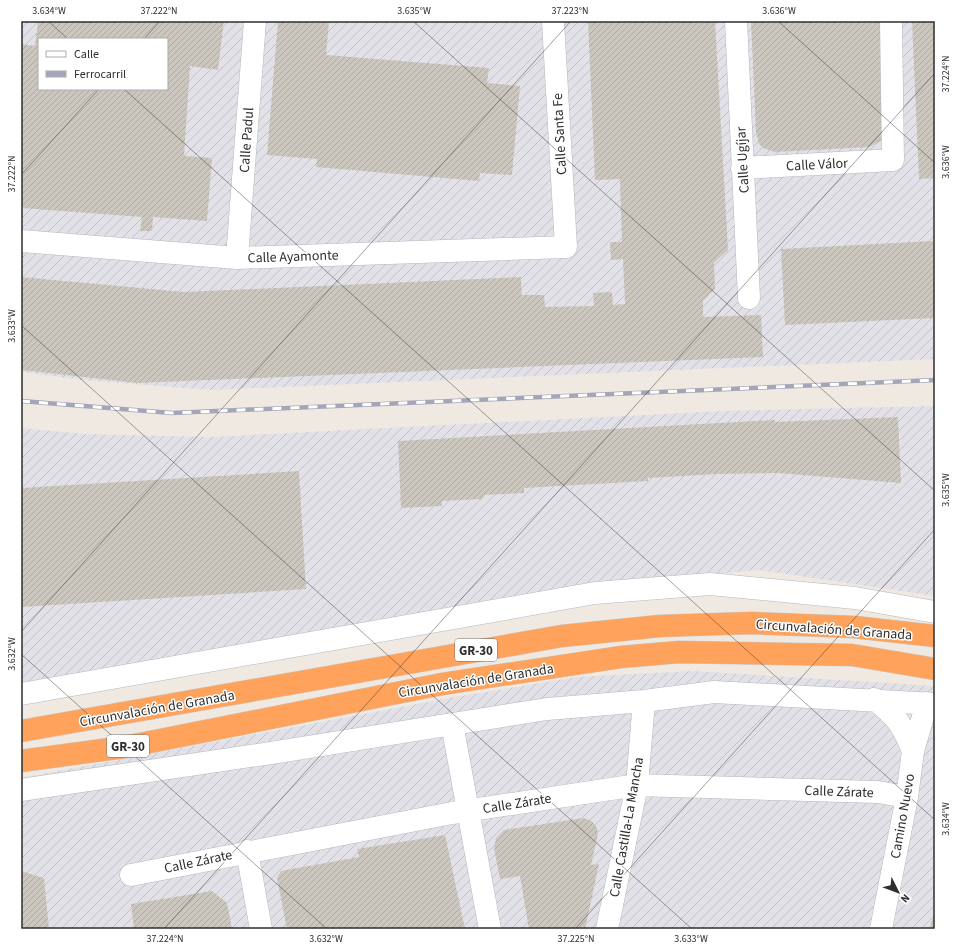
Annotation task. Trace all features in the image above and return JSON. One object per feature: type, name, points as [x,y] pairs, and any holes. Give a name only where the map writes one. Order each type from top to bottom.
[{"type":"highway","name":"Circunvalación de Granada","points":[[21,731],[562,636],[660,626],[751,623],[854,627],[935,636]]},
{"type":"highway","name":"Circunvalación de Granada","points":[[21,761],[125,746],[442,684],[621,657],[679,652],[852,655],[935,669]]},
{"type":"street","name":"Calle Padul","points":[[237,258],[255,21]]},
{"type":"street","name":"Calle Santa Fe","points":[[553,21],[566,247]]},
{"type":"street","name":"Calle Ugíjar","points":[[736,21],[749,298]]},
{"type":"street","name":"Calle Válor","points":[[742,168],[893,160],[891,21]]},
{"type":"street","name":"Calle Ayamonte","points":[[21,241],[237,258],[566,247]]},
{"type":"street","points":[[21,694],[595,593],[710,584],[855,598],[935,612]]},
{"type":"street","points":[[21,790],[547,709],[714,692],[931,703]]},
{"type":"street","points":[[874,699],[895,716],[905,732],[913,751]]},
{"type":"street","name":"Calle Castilla-La Mancha","points":[[608,929],[637,785],[644,700]]},
{"type":"street","name":"Camino Nuevo","points":[[881,929],[907,797],[913,751],[931,703]]},
{"type":"street","points":[[452,724],[490,929]]},
{"type":"street","name":"Calle Zárate","points":[[131,875],[247,851],[467,811],[637,785],[878,792],[907,797]]},
{"type":"street","points":[[247,851],[261,929]]},
{"type":"shaded area","points":[[21,21],[935,21],[935,359],[212,390],[82,380],[21,372]]},
{"type":"shaded area","points":[[935,406],[935,596],[758,570],[624,583],[21,683],[21,428],[85,434],[212,437],[722,411]]},
{"type":"shaded area","points":[[694,671],[935,686],[935,929],[21,929],[21,778],[449,698],[576,677]]},
{"type":"building","points":[[38,21],[224,21],[218,70],[190,66],[184,156],[212,158],[207,221],[153,217],[152,231],[140,231],[142,217],[21,208],[21,44],[35,46]]},
{"type":"building","points":[[278,21],[329,21],[326,55],[489,68],[487,83],[520,86],[512,175],[480,173],[479,181],[316,167],[317,159],[267,155]]},
{"type":"building","points":[[588,21],[715,21],[728,250],[714,263],[715,289],[703,301],[703,317],[761,315],[763,357],[137,383],[21,370],[21,277],[184,292],[521,277],[522,304],[522,295],[544,295],[545,307],[594,306],[593,293],[612,292],[613,305],[625,304],[623,259],[611,260],[610,242],[622,242],[620,179],[595,180]]},
{"type":"building","points":[[751,21],[882,21],[883,139],[869,147],[775,152],[763,148],[759,144],[756,132]]},
{"type":"building","points":[[912,21],[935,21],[935,178],[919,179]]},
{"type":"building","points":[[933,241],[935,318],[785,325],[781,249]]},
{"type":"building","points":[[898,417],[901,483],[778,473],[717,474],[648,478],[648,481],[524,488],[524,493],[483,495],[483,499],[442,501],[442,506],[401,508],[398,441],[775,420],[775,422]]},
{"type":"building","points":[[299,471],[306,589],[21,607],[21,488]]},
{"type":"building","points":[[583,818],[592,821],[597,828],[598,834],[591,865],[599,864],[585,929],[529,929],[520,876],[500,879],[494,848],[496,838],[504,830]]},
{"type":"building","points":[[445,835],[465,929],[287,929],[277,878],[281,871],[359,857],[357,849]]},
{"type":"building","points":[[21,871],[44,878],[49,929],[21,929]]},
{"type":"building","points":[[212,891],[227,903],[232,929],[134,929],[131,904]]},
{"type":"building","points":[[935,912],[935,929],[929,929]]},
{"type":"railway","points":[[21,401],[172,413],[935,380]]}]
